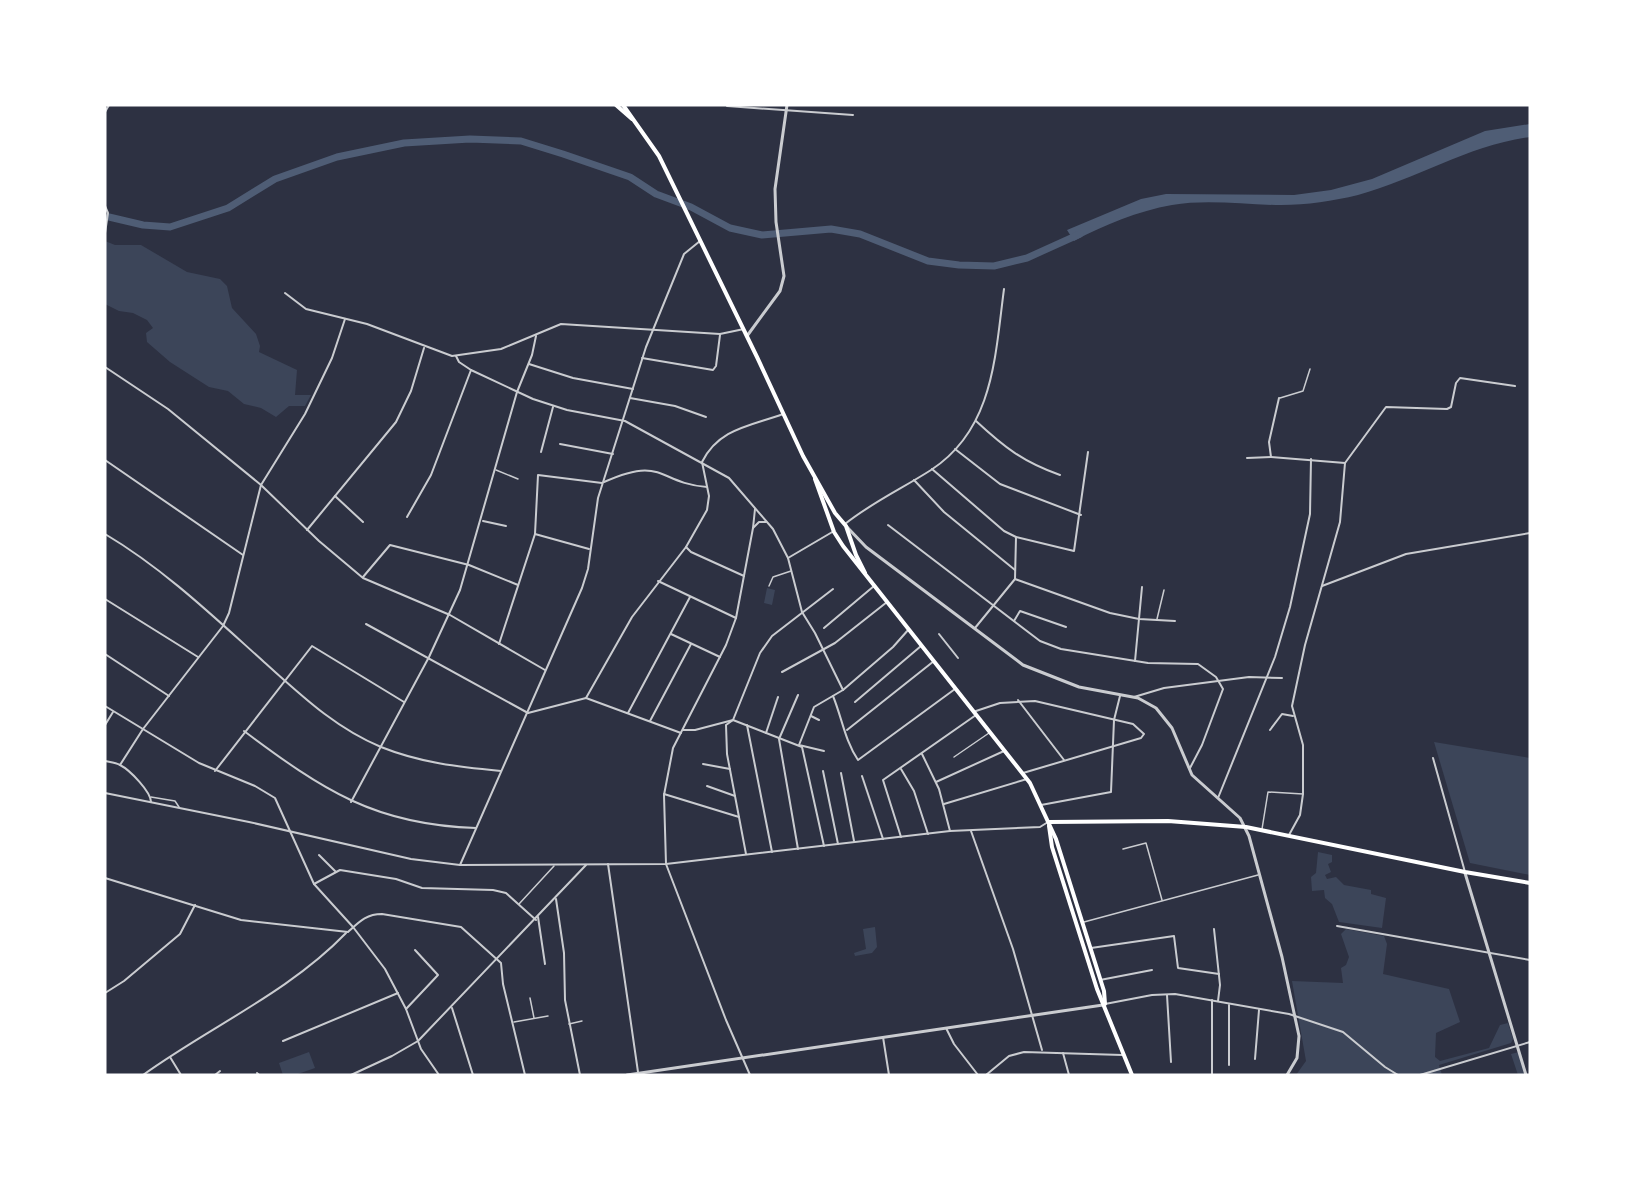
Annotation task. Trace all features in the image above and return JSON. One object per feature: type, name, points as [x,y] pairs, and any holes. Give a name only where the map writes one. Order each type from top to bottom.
[{"type":"main road","points":[[616,105],[635,122]]},
{"type":"main road","points":[[623,105],[656,152],[744,329],[815,479],[834,531],[868,579],[1027,778],[1041,804],[1083,922],[1105,1004]]},
{"type":"main road","points":[[815,479],[845,526],[855,555],[868,579]]},
{"type":"main road","points":[[834,531],[845,526]]},
{"type":"main road","points":[[834,531],[843,536],[845,526]]},
{"type":"main road","points":[[1049,822],[1168,821],[1246,827],[1530,883]]},
{"type":"main road","points":[[1049,822],[1052,847],[1096,989],[1105,1004],[1132,1075]]},
{"type":"street","points":[[105,112],[109,105]]},
{"type":"street","points":[[747,336],[782,284],[783,264],[776,222],[775,189],[787,105]]},
{"type":"street","points":[[727,106],[853,115]]},
{"type":"street","points":[[105,206],[108,213],[105,233]]},
{"type":"street","points":[[460,865],[582,588],[588,569],[589,549],[604,482],[642,358],[684,254],[700,241]]},
{"type":"street","points":[[1004,289],[989,390],[976,420],[955,449],[932,469],[845,526],[866,547],[1009,656],[1037,672],[1087,689],[1134,696],[1149,703],[1167,720],[1189,769],[1198,782],[1236,815],[1246,827],[1296,1017],[1298,1048],[1287,1075]]},
{"type":"street","points":[[285,293],[306,309],[368,324],[424,347],[456,356],[501,349],[561,324],[720,334],[744,329]]},
{"type":"street","points":[[120,765],[143,729],[223,626],[229,613],[261,485],[305,414],[328,366],[345,319]]},
{"type":"street","points":[[642,358],[713,370],[716,366],[720,334]]},
{"type":"street","points":[[351,802],[450,615],[469,565],[517,392],[529,364],[536,336]]},
{"type":"street","points":[[307,530],[401,414],[424,347]]},
{"type":"street","points":[[456,356],[461,364],[471,370],[553,407],[624,421],[729,478],[768,523],[788,558],[802,612],[843,690]]},
{"type":"street","points":[[529,364],[573,378],[633,389]]},
{"type":"street","points":[[105,367],[168,409],[261,485],[307,530],[363,578],[450,615],[545,670]]},
{"type":"street","points":[[407,517],[431,475],[471,370]]},
{"type":"street","points":[[1290,835],[1300,815],[1303,794],[1303,745],[1300,730],[1293,716],[1296,684],[1320,587],[1340,522],[1345,463],[1386,407],[1447,409],[1452,404],[1456,383],[1460,378],[1515,386]]},
{"type":"street","points":[[630,398],[675,406],[706,417]]},
{"type":"street","points":[[1271,457],[1269,442],[1279,398]]},
{"type":"street","points":[[540,452],[553,407]]},
{"type":"street","points":[[586,698],[612,647],[658,581],[686,547],[707,510],[707,487],[702,462],[715,443],[727,433],[783,414]]},
{"type":"street","points":[[976,420],[1012,454],[1060,475]]},
{"type":"street","points":[[560,444],[613,454]]},
{"type":"street","points":[[955,449],[1000,484],[1081,515]]},
{"type":"street","points":[[932,469],[1004,531],[1016,537],[1074,551],[1081,515],[1088,452]]},
{"type":"street","points":[[1246,458],[1311,459],[1345,463]]},
{"type":"street","points":[[1217,800],[1266,678],[1290,607],[1310,514],[1311,459]]},
{"type":"street","points":[[105,460],[243,555]]},
{"type":"street","points":[[499,644],[535,534],[538,475],[604,482],[641,468],[651,469],[707,487]]},
{"type":"street","points":[[914,480],[944,512],[1015,570]]},
{"type":"street","points":[[335,496],[363,522]]},
{"type":"street","points":[[750,1075],[666,864],[664,794],[673,748],[720,657],[736,618],[753,528],[754,509]]},
{"type":"street","points":[[482,520],[506,526]]},
{"type":"street","points":[[753,528],[759,522],[768,523]]},
{"type":"street","points":[[888,525],[1040,641],[1061,649],[1163,665],[1198,664],[1223,687],[1202,745],[1189,769]]},
{"type":"street","points":[[788,558],[834,531]]},
{"type":"street","points":[[1320,587],[1406,554],[1530,533]]},
{"type":"street","points":[[105,534],[186,591],[324,715],[379,746],[439,765],[501,771]]},
{"type":"street","points":[[535,534],[589,549]]},
{"type":"street","points":[[974,628],[1015,579],[1016,537]]},
{"type":"street","points":[[363,578],[390,545],[469,565],[518,585]]},
{"type":"street","points":[[686,547],[690,552],[744,576]]},
{"type":"street","points":[[1015,579],[1110,613],[1139,619],[1175,621]]},
{"type":"street","points":[[658,581],[736,618]]},
{"type":"street","points":[[824,628],[874,586]]},
{"type":"street","points":[[1136,661],[1142,587]]},
{"type":"street","points":[[746,855],[730,769],[726,725],[733,720],[763,648],[772,636],[833,589]]},
{"type":"street","points":[[628,713],[690,597]]},
{"type":"street","points":[[105,599],[198,657]]},
{"type":"street","points":[[782,672],[823,650],[887,602]]},
{"type":"street","points":[[1014,621],[1020,611],[1066,627]]},
{"type":"street","points":[[366,624],[528,713],[586,698],[650,722],[682,731],[733,720],[779,739],[824,752]]},
{"type":"street","points":[[824,846],[801,746],[814,707],[843,690],[893,647],[909,629]]},
{"type":"street","points":[[670,634],[720,657]]},
{"type":"street","points":[[939,634],[958,658]]},
{"type":"street","points":[[650,722],[691,644]]},
{"type":"street","points":[[855,702],[922,645]]},
{"type":"street","points":[[215,771],[312,646],[404,702]]},
{"type":"street","points":[[105,654],[169,696]]},
{"type":"street","points":[[847,730],[934,661]]},
{"type":"street","points":[[1134,696],[1164,688],[1282,678]]},
{"type":"street","points":[[833,696],[847,730],[849,747],[858,760],[955,688]]},
{"type":"street","points":[[1041,804],[1111,792],[1113,720],[1120,694]]},
{"type":"street","points":[[798,695],[779,739],[798,849]]},
{"type":"street","points":[[766,733],[778,697]]},
{"type":"street","points":[[1018,700],[1064,760]]},
{"type":"street","points":[[901,837],[883,780],[975,714],[992,705],[1018,700],[1035,701],[1136,725],[1143,732],[1144,737],[1023,773]]},
{"type":"street","points":[[105,706],[215,771],[269,793],[280,804],[314,884],[353,927],[385,969],[406,1009],[418,1041],[440,1075]]},
{"type":"street","points":[[105,725],[113,711]]},
{"type":"street","points":[[1270,730],[1282,714],[1293,716]]},
{"type":"street","points":[[811,716],[819,720]]},
{"type":"street","points":[[747,725],[771,852]]},
{"type":"street","points":[[244,731],[294,769],[371,811],[419,823],[476,828]]},
{"type":"street","points":[[936,782],[1005,751]]},
{"type":"street","points":[[922,754],[936,782],[950,831]]},
{"type":"street","points":[[1433,758],[1488,952],[1526,1075]]},
{"type":"street","points":[[105,761],[120,765],[151,797],[151,802]]},
{"type":"street","points":[[703,764],[730,769]]},
{"type":"street","points":[[901,769],[914,791],[928,834]]},
{"type":"street","points":[[823,771],[838,844]]},
{"type":"street","points":[[841,773],[855,842]]},
{"type":"street","points":[[862,776],[884,839]]},
{"type":"street","points":[[944,804],[1027,778]]},
{"type":"street","points":[[707,786],[735,796]]},
{"type":"street","points":[[105,793],[434,863],[460,865],[666,864],[950,831],[1040,827],[1049,822]]},
{"type":"street","points":[[664,794],[740,818]]},
{"type":"street","points":[[971,830],[1010,939],[1042,1050]]},
{"type":"street","points":[[319,855],[336,872]]},
{"type":"street","points":[[608,864],[638,1073]]},
{"type":"street","points":[[351,1075],[418,1041],[452,1008],[586,865]]},
{"type":"street","points":[[314,884],[336,872],[348,870],[385,877],[422,888],[493,890],[506,893],[518,905],[537,918],[545,964]]},
{"type":"street","points":[[105,878],[241,920],[348,932]]},
{"type":"street","points":[[556,899],[564,953],[565,994],[569,1024],[580,1075]]},
{"type":"street","points":[[105,993],[124,981],[180,934],[195,905]]},
{"type":"street","points":[[143,1075],[169,1056],[287,984],[320,961],[353,927],[372,914],[461,927],[498,959],[504,971],[503,984],[525,1075]]},
{"type":"street","points":[[1337,926],[1530,960]]},
{"type":"street","points":[[1214,929],[1219,974],[1218,1002]]},
{"type":"street","points":[[1090,948],[1174,936],[1178,968],[1219,974]]},
{"type":"street","points":[[406,1009],[438,975],[415,950]]},
{"type":"street","points":[[1100,980],[1152,970]]},
{"type":"street","points":[[283,1041],[398,993]]},
{"type":"street","points":[[1167,994],[1171,1062]]},
{"type":"street","points":[[627,1075],[741,1056],[946,1028],[1167,994],[1259,1009],[1296,1017],[1343,1032],[1398,1075]]},
{"type":"street","points":[[1212,1000],[1212,1075]]},
{"type":"street","points":[[1229,1004],[1229,1065]]},
{"type":"street","points":[[452,1008],[473,1075]]},
{"type":"street","points":[[1255,1059],[1259,1009]]},
{"type":"street","points":[[946,1028],[954,1044],[978,1075]]},
{"type":"street","points":[[883,1037],[889,1075]]},
{"type":"street","points":[[1420,1075],[1530,1042]]},
{"type":"street","points":[[986,1075],[1012,1055],[1042,1050],[1125,1055]]},
{"type":"street","points":[[1063,1053],[1069,1075]]},
{"type":"street","points":[[169,1056],[181,1075]]},
{"type":"street","points":[[215,1075],[220,1071]]},
{"type":"lane","points":[[1279,398],[1303,391],[1310,369]]},
{"type":"lane","points":[[495,469],[518,479]]},
{"type":"lane","points":[[769,586],[773,577],[792,570]]},
{"type":"lane","points":[[1156,620],[1164,590]]},
{"type":"lane","points":[[954,757],[990,732]]},
{"type":"lane","points":[[1262,830],[1268,793],[1303,794]]},
{"type":"lane","points":[[151,797],[175,801],[179,808]]},
{"type":"lane","points":[[1123,849],[1146,843],[1162,900]]},
{"type":"lane","points":[[518,905],[555,865]]},
{"type":"lane","points":[[1083,922],[1260,875]]},
{"type":"lane","points":[[530,998],[534,1019]]},
{"type":"lane","points":[[513,1022],[548,1016]]},
{"type":"lane","points":[[569,1024],[582,1022]]},
{"type":"shaded area","points":[[1530,124],[1530,137],[1486,147],[1358,195],[1291,205],[1186,203],[1134,215],[1074,241],[1067,230],[1141,199],[1166,194],[1294,195],[1331,190],[1372,179],[1485,131]]},
{"type":"shaded area","points":[[105,241],[115,245],[141,245],[187,272],[220,279],[227,286],[232,308],[256,334],[260,346],[259,352],[297,370],[295,395],[311,395],[305,406],[289,406],[276,417],[261,408],[244,404],[228,391],[209,387],[170,362],[147,342],[146,333],[153,328],[147,320],[105,304]]},
{"type":"shaded area","points":[[767,588],[775,590],[772,605],[764,603]]},
{"type":"shaded area","points":[[1434,742],[1530,758],[1530,875],[1470,863]]},
{"type":"shaded area","points":[[1318,852],[1332,855],[1332,862],[1328,864],[1331,872],[1325,875],[1327,879],[1336,877],[1344,885],[1371,890],[1371,894],[1386,898],[1382,928],[1339,922],[1332,904],[1325,898],[1324,890],[1312,891],[1311,877],[1316,873]]},
{"type":"shaded area","points":[[875,927],[877,947],[872,953],[855,956],[854,953],[866,949],[863,929]]},
{"type":"shaded area","points":[[1346,929],[1384,936],[1387,944],[1383,974],[1449,989],[1460,1022],[1436,1033],[1435,1057],[1440,1061],[1489,1048],[1500,1025],[1508,1023],[1513,1039],[1511,1043],[1439,1065],[1442,1075],[1296,1075],[1306,1061],[1292,981],[1343,983],[1341,968],[1346,965],[1349,957],[1341,934]]},
{"type":"shaded area","points":[[309,1052],[315,1068],[295,1075],[283,1075],[279,1063]]},
{"type":"shaded area","points":[[1519,1052],[1526,1075],[1518,1075],[1511,1054]]},
{"type":"waterway","points":[[109,217],[143,225],[170,227],[228,208],[275,179],[337,157],[404,143],[470,139],[521,141],[563,154],[630,177],[656,194],[691,207],[730,228],[762,235],[831,229],[860,234],[928,261],[994,266],[1027,258],[1080,234]]}]
